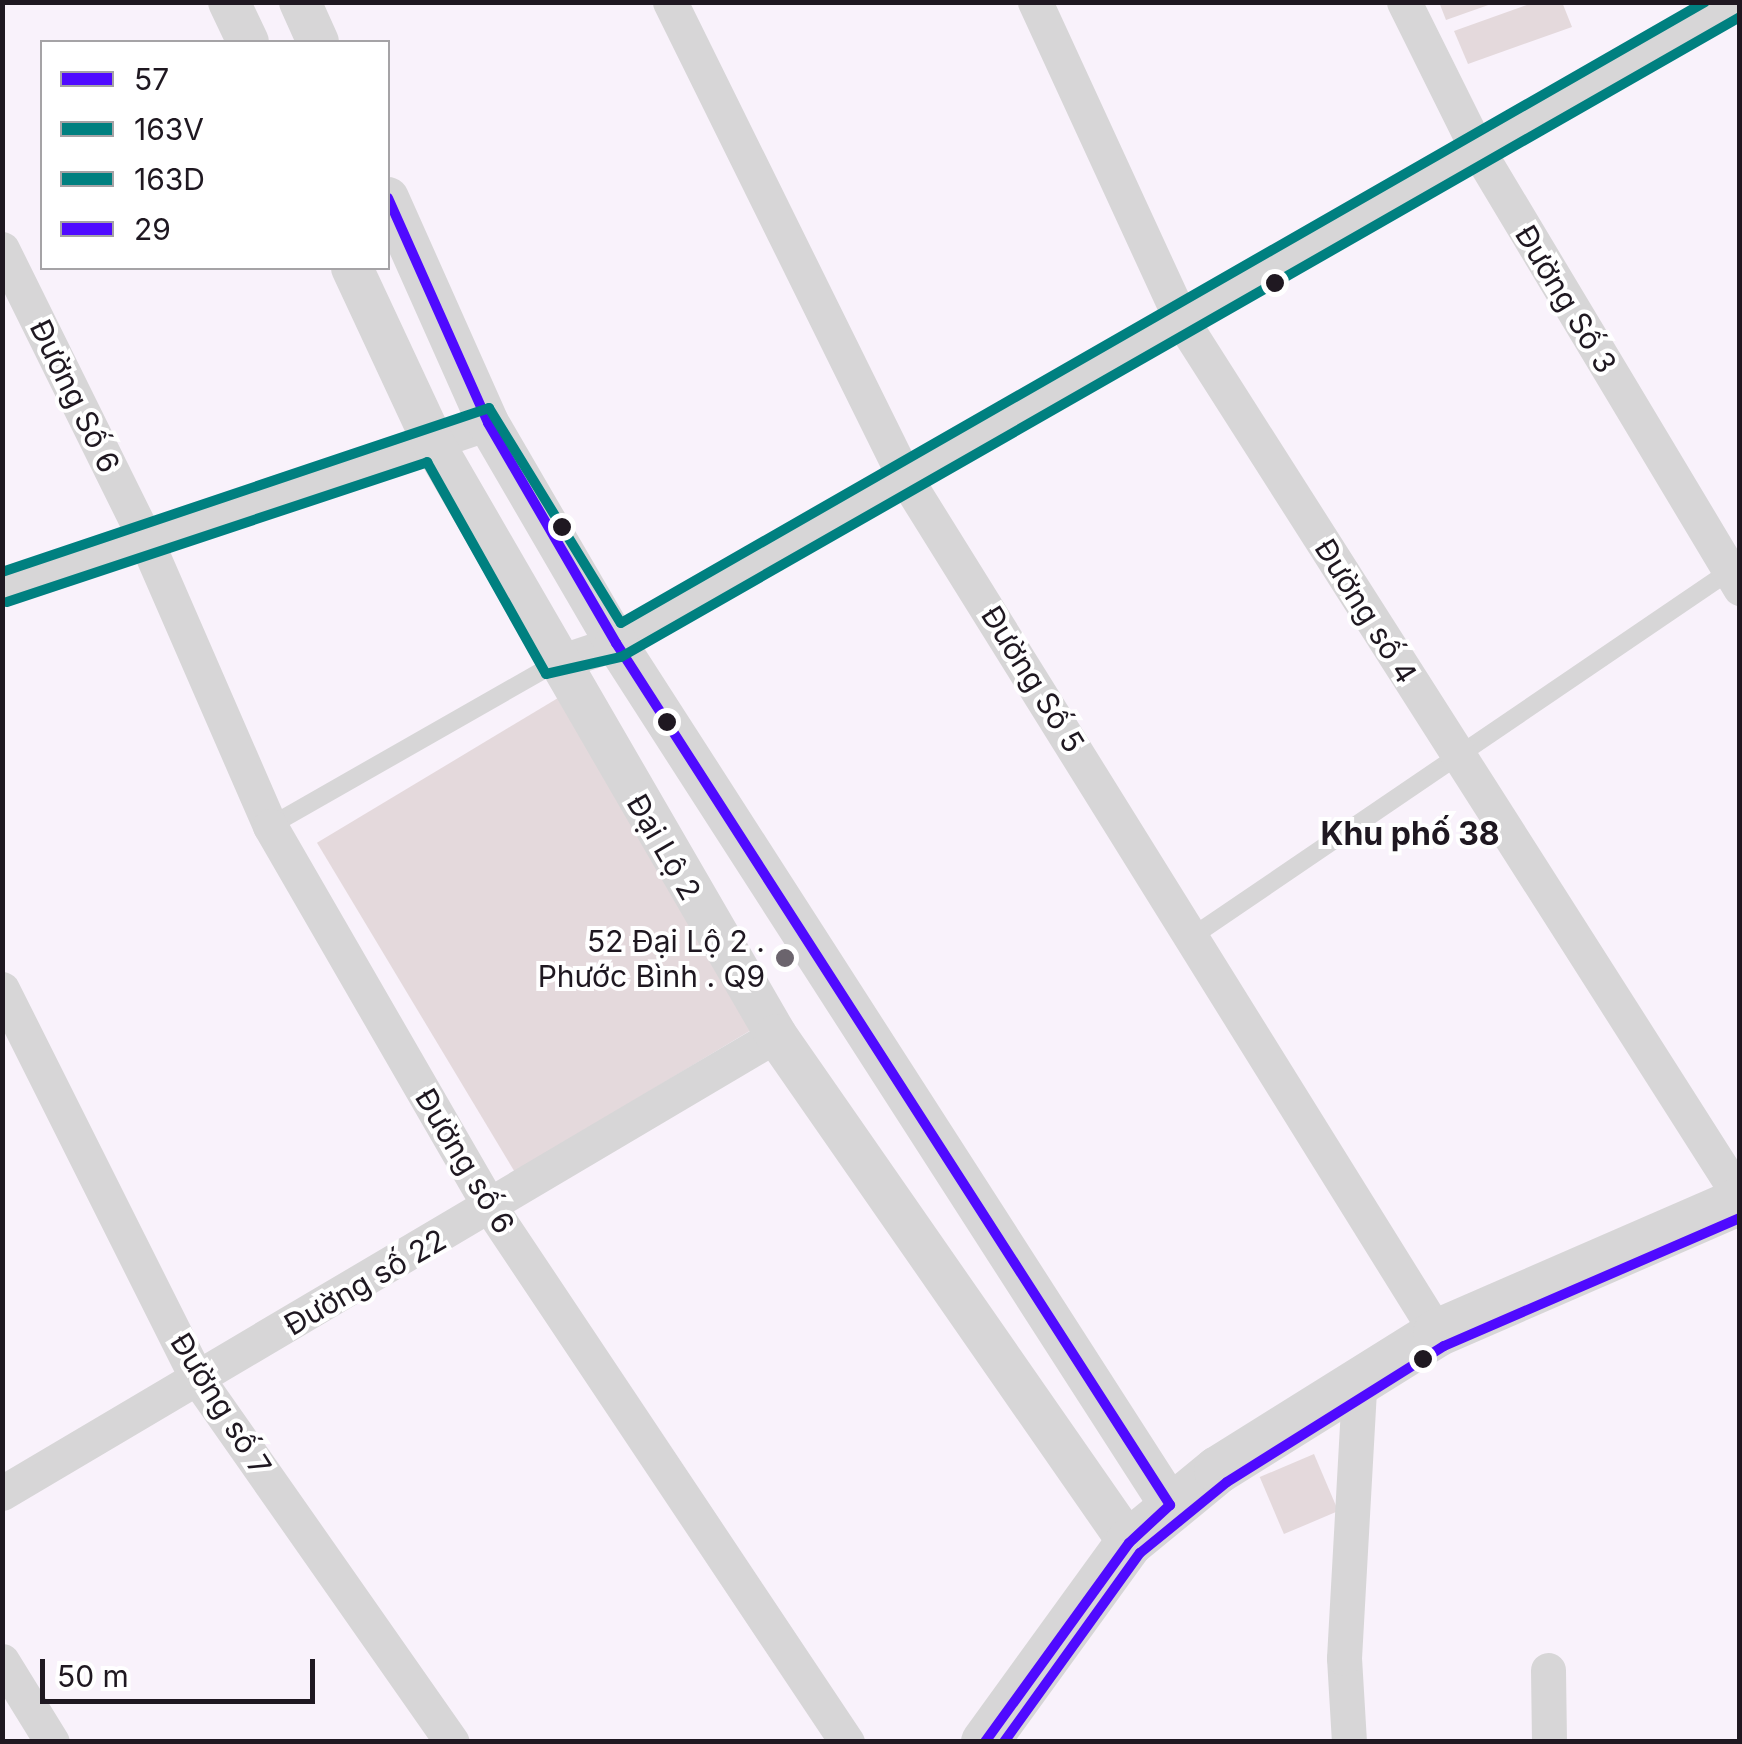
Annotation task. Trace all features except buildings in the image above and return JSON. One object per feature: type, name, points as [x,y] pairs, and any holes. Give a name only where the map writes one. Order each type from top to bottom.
[{"type":"main road","points":[[987,1741],[1130,1543],[1170,1504],[1360,1376],[1437,1334],[1740,1199]]},
{"type":"street","points":[[229,2],[247,40]]},
{"type":"street","points":[[300,2],[317,40]]},
{"type":"street","name":"Đường Số 5","points":[[670,2],[904,476],[1437,1334]]},
{"type":"street","name":"Đường số 4","points":[[1034,2],[1182,320],[1740,1199]]},
{"type":"street","name":"Đường Số 3","points":[[1404,2],[1477,149],[1736,575]]},
{"type":"street","points":[[556,663],[616,643],[1736,2]]},
{"type":"street","points":[[390,202],[488,423],[616,643],[1170,1504]]},
{"type":"street","name":"Đường Số 6","points":[[6,264],[148,544]]},
{"type":"street","name":"Đại Lộ 2","points":[[353,270],[434,444],[556,663],[776,1035],[1130,1543]]},
{"type":"street","points":[[2,588],[148,544],[488,423]]},
{"type":"street","name":"Đường số 6","points":[[148,544],[270,826],[492,1210],[847,1742]]},
{"type":"street","name":"Đường số 7","points":[[2,989],[197,1378],[452,1742]]},
{"type":"street","name":"Đường số 22","points":[[2,1492],[492,1210],[776,1035]]},
{"type":"street","points":[[1349,1742],[1344,1658],[1360,1376]]},
{"type":"street","points":[[2,1662],[52,1742]]},
{"type":"street","points":[[1548,1670],[1549,1742]]},
{"type":"lane","points":[[1193,936],[1456,752],[1736,575]]},
{"type":"lane","points":[[270,826],[556,663]]},
{"type":"transit line","name":"163D","points":[[2,572],[489,408],[621,623],[1705,2]]},
{"type":"transit line","name":"163V","points":[[7,602],[427,462],[546,674],[621,657],[1740,17]]},
{"type":"transit line","name":"57","points":[[390,202],[488,423],[616,643],[1170,1505],[1129,1543],[985,1742]]},
{"type":"transit line","name":"29","points":[[1004,1742],[1140,1553],[1227,1482],[1444,1346],[1740,1218]]},
{"type":"place","name":"52 Đại Lộ 2 . Phước Bình . Q9","points":[[785,958]]},
{"type":"district","name":"Khu phố 38","points":[[1410,834]]}]
